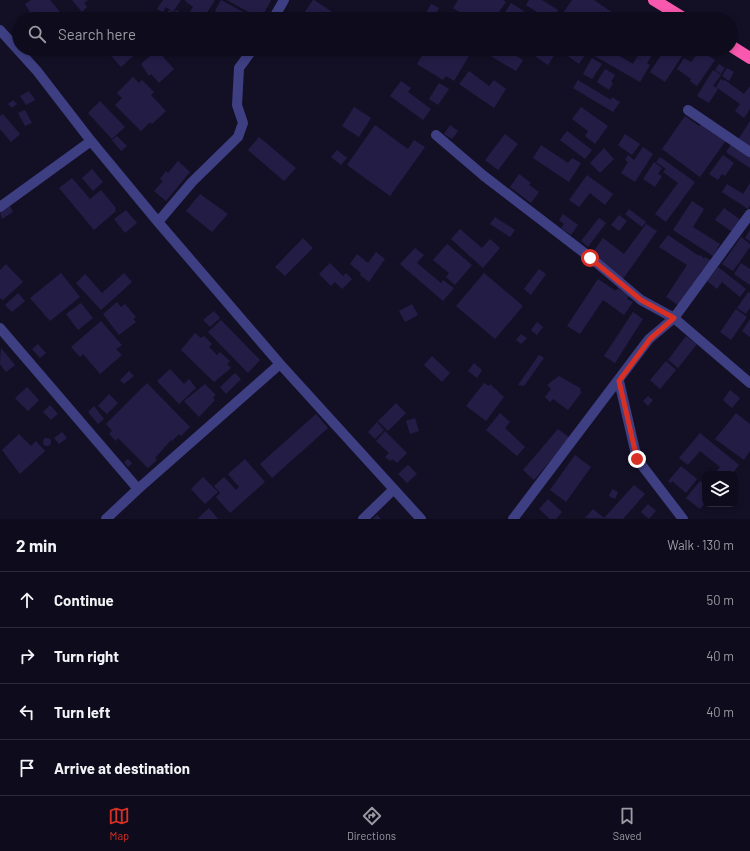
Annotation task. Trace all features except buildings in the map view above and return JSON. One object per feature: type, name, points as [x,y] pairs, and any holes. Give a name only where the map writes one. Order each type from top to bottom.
[{"type":"highway","points":[[654,0],[674,12]]},
{"type":"highway","points":[[738,50],[750,58]]},
{"type":"street","points":[[277,12],[284,0]]},
{"type":"street","points":[[0,30],[12,43]]},
{"type":"street","points":[[23,56],[158,222],[280,364],[422,519]]},
{"type":"street","points":[[158,222],[192,182],[238,137],[244,123],[237,105],[239,68],[248,56]]},
{"type":"street","points":[[688,110],[750,152]]},
{"type":"street","points":[[436,135],[484,176],[590,258],[641,300],[674,318],[750,383]]},
{"type":"street","points":[[0,207],[91,141]]},
{"type":"street","points":[[513,519],[650,339],[674,318],[750,214]]},
{"type":"street","points":[[0,328],[138,489]]},
{"type":"street","points":[[106,519],[280,364]]},
{"type":"street","points":[[619,381],[637,459],[683,519]]},
{"type":"street","points":[[363,519],[394,489]]},
{"type":"route","points":[[590,258],[641,300],[656,310],[674,318],[650,339],[619,381],[637,459]]}]
